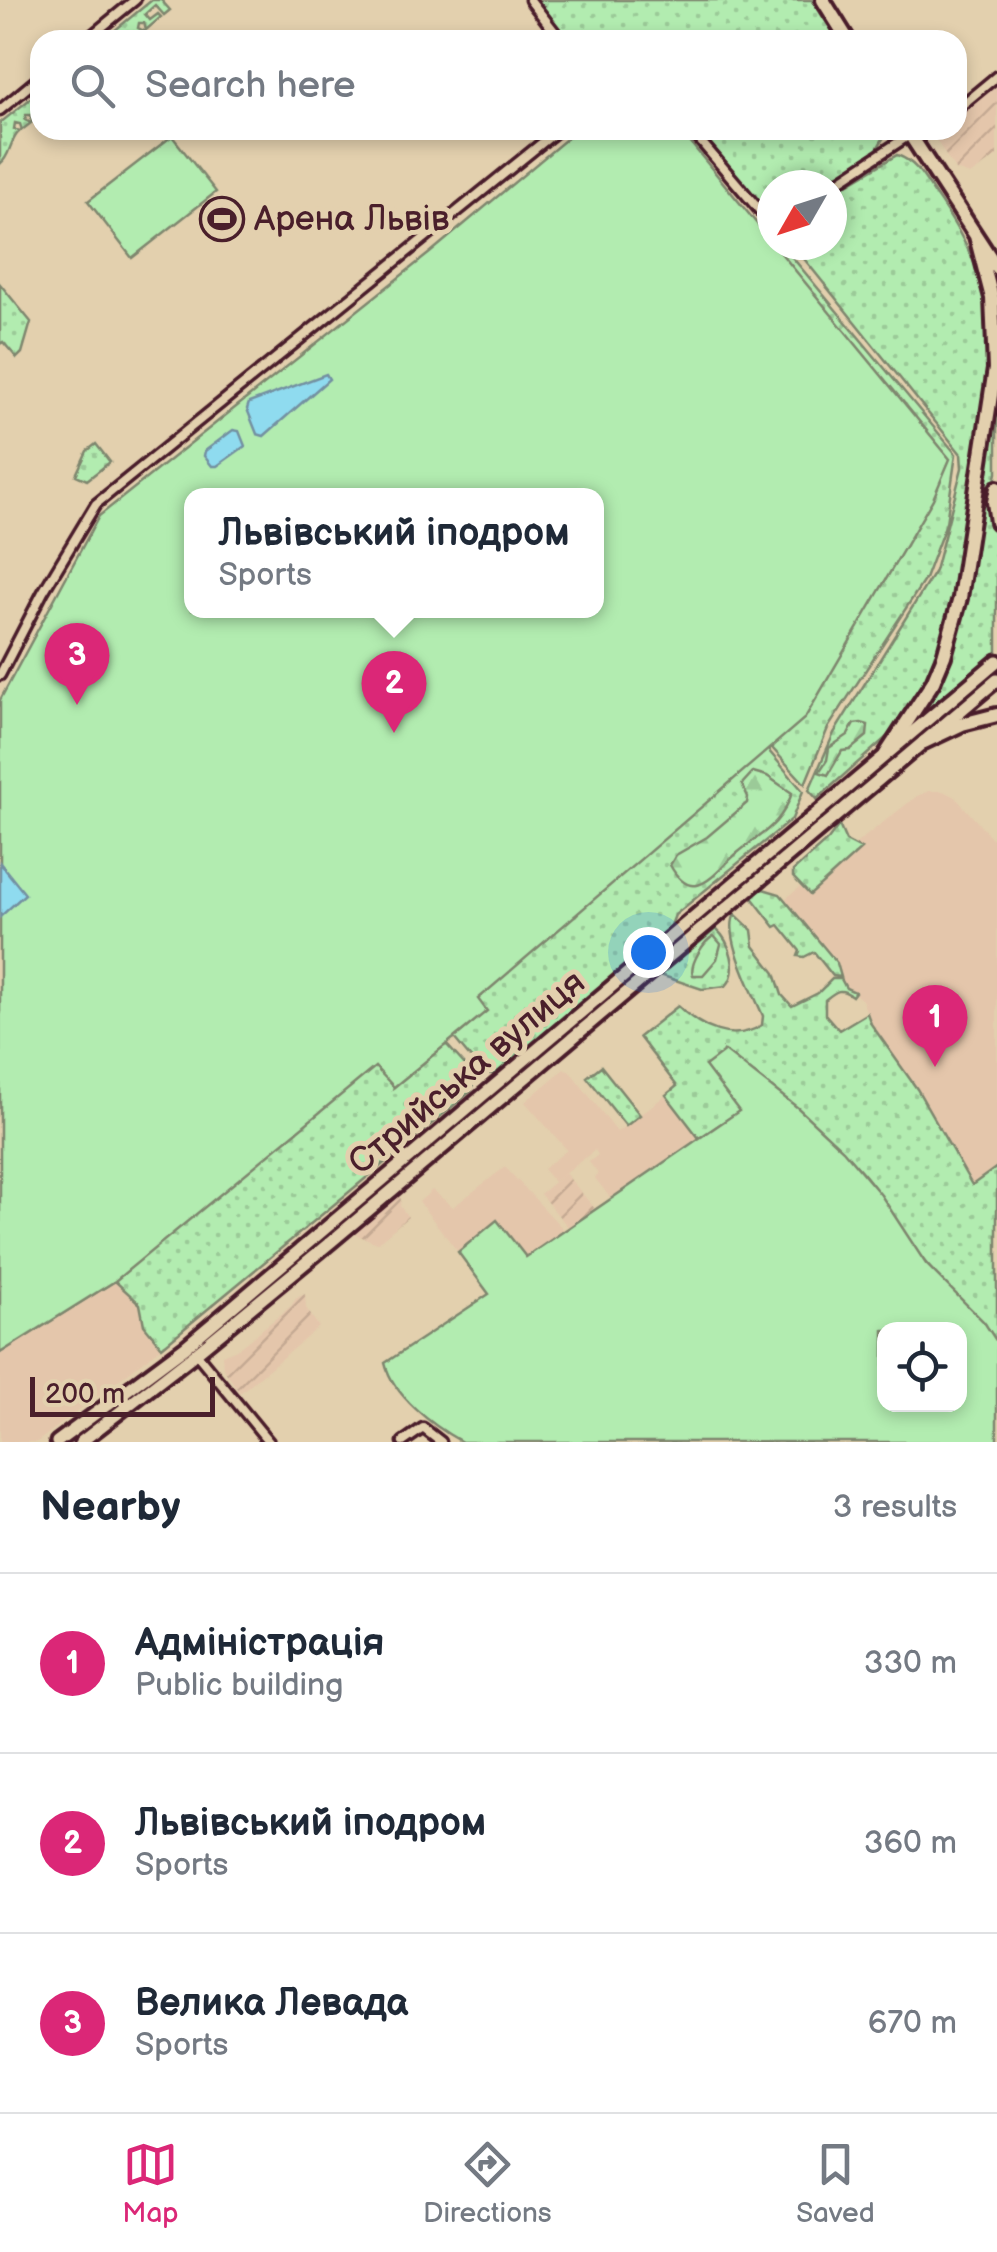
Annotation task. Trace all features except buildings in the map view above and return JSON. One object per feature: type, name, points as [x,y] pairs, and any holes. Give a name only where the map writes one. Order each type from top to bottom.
[{"type":"highway","points":[[823,0],[842,30]]},
{"type":"highway","points":[[917,140],[997,268]]},
{"type":"highway","points":[[976,236],[997,250]]},
{"type":"highway","points":[[886,754],[933,682],[960,598],[995,369],[992,298],[976,236]]},
{"type":"highway","points":[[997,488],[997,522]]},
{"type":"highway","points":[[924,742],[962,724],[997,715]]},
{"type":"main road","name":"Стрийська вулиця","points":[[81,1442],[196,1353],[557,1052],[886,754],[997,661]]},
{"type":"main road","name":"Стрийська вулиця","points":[[57,1442],[185,1348],[764,866],[997,680]]},
{"type":"street","points":[[98,30],[136,0]]},
{"type":"street","points":[[530,0],[553,30]]},
{"type":"street","points":[[967,101],[997,76]]},
{"type":"street","points":[[0,110],[30,85]]},
{"type":"street","points":[[0,675],[43,592],[96,504],[546,140]]},
{"type":"street","points":[[700,140],[757,207]]},
{"type":"street","points":[[847,176],[900,140]]},
{"type":"street","points":[[196,1353],[269,1442]]},
{"type":"street","points":[[403,1442],[422,1428],[440,1442]]},
{"type":"shaded area","points":[[997,81],[997,156],[970,175],[955,170],[936,140],[967,140],[967,106]]},
{"type":"shaded area","points":[[943,791],[955,797],[997,844],[997,1167],[972,1186],[917,1089],[871,1024],[862,1000],[843,984],[838,963],[785,899],[917,796]]},
{"type":"shaded area","points":[[564,1069],[569,1070],[617,1132],[666,1095],[699,1138],[611,1199],[595,1178],[598,1174],[589,1162],[598,1155],[595,1150],[554,1182],[543,1169],[567,1150],[525,1102]]},
{"type":"shaded area","points":[[505,1167],[565,1231],[525,1257],[497,1220],[458,1252],[419,1202],[432,1190],[453,1207]]},
{"type":"shaded area","points":[[565,1173],[596,1210],[569,1228],[540,1194]]},
{"type":"shaded area","points":[[398,1195],[408,1217],[377,1243],[352,1233]]},
{"type":"shaded area","points":[[115,1281],[140,1304],[144,1325],[162,1347],[37,1442],[0,1442],[0,1353]]},
{"type":"shaded area","points":[[305,1294],[306,1308],[319,1327],[240,1393],[223,1368],[222,1355],[239,1348]]},
{"type":"green space","points":[[152,0],[161,0],[170,10],[164,15],[155,5],[145,14],[150,20],[158,14],[161,17],[146,30],[144,23],[139,23],[142,30],[115,30]]},
{"type":"green space","points":[[534,0],[812,0],[832,30],[558,30]]},
{"type":"green space","points":[[30,99],[30,115],[25,120],[30,124],[22,130],[15,123],[14,129],[20,131],[0,164],[0,123]]},
{"type":"green space","points":[[167,140],[175,140],[216,192],[132,258],[88,201]]},
{"type":"green space","points":[[565,140],[688,140],[757,224],[757,260],[787,260],[950,459],[933,499],[805,718],[478,999],[487,1011],[394,1087],[375,1067],[115,1281],[0,1353],[0,700],[99,516],[431,252]]},
{"type":"green space","points":[[706,140],[882,140],[877,149],[847,170],[757,170],[757,200]]},
{"type":"green space","points":[[897,155],[922,175],[960,234],[979,275],[989,319],[990,369],[951,614],[941,654],[917,702],[889,735],[817,799],[809,790],[834,733],[935,571],[962,468],[961,454],[805,260],[847,260],[847,184]]},
{"type":"green space","points":[[757,243],[757,260],[794,260],[956,454],[946,523],[925,579],[828,728],[805,784],[772,748],[768,750],[803,791],[792,819],[675,915],[670,928],[496,1074],[483,1073],[454,1038],[486,1011],[477,999],[594,618],[604,618],[604,592]]},
{"type":"green space","points":[[0,284],[31,322],[17,358],[3,342],[0,344]]},
{"type":"green space","points":[[997,393],[997,473],[988,506],[997,541],[997,652],[922,714],[946,669],[956,639]]},
{"type":"green space","points":[[96,444],[110,462],[87,480],[76,475],[87,451]]},
{"type":"green space","points":[[854,724],[868,725],[867,736],[850,750],[842,751],[828,775],[819,772],[829,748],[848,735]]},
{"type":"green space","points":[[753,772],[767,776],[792,793],[782,814],[711,878],[687,884],[670,865],[676,855],[707,837],[747,803],[742,784]]},
{"type":"green space","points":[[839,825],[846,841],[861,849],[810,895],[793,877],[793,871]]},
{"type":"green space","points":[[750,876],[752,880],[505,1086]]},
{"type":"green space","points":[[763,889],[780,894],[837,963],[841,977],[833,976],[814,952],[798,956],[800,951],[750,895]]},
{"type":"green space","points":[[735,914],[752,930],[754,946],[775,973],[782,995],[792,1006],[818,993],[832,979],[841,979],[846,988],[855,992],[852,996],[841,991],[832,994],[825,1000],[825,1014],[839,1030],[867,1013],[917,1089],[972,1185],[997,1167],[997,1342],[925,1262],[872,1183],[848,1156],[724,1051],[740,1111],[699,1138],[666,1095],[677,1086],[639,1037],[678,1006],[717,1031],[739,1033],[762,1025],[763,1016],[736,949],[732,923]]},
{"type":"green space","points":[[716,929],[732,956],[732,972],[726,986],[702,989],[660,975]]},
{"type":"green space","points":[[714,936],[721,944],[717,959],[703,975],[693,975],[698,953]]},
{"type":"green space","points":[[416,1022],[394,1087],[446,1044],[475,1076],[471,1091],[162,1347],[144,1325],[140,1304],[115,1281],[0,1353],[0,1278]]},
{"type":"green space","points":[[725,1051],[798,1108],[843,1150],[881,1195],[926,1264],[984,1322],[997,1342],[997,1442],[462,1442],[427,1419],[405,1398],[385,1363],[489,1294],[458,1252],[497,1220],[526,1257],[739,1111],[705,1066]]},
{"type":"green space","points":[[601,1066],[640,1115],[626,1126],[587,1077]]},
{"type":"green space","points":[[492,1099],[491,1103],[117,1411],[74,1442],[67,1442],[190,1348]]},
{"type":"water","points":[[326,374],[329,379],[264,436],[257,434],[247,409],[249,403]]},
{"type":"water","points":[[233,430],[239,431],[245,446],[212,466],[204,456],[205,451]]},
{"type":"water","points":[[0,863],[25,894],[0,917]]},
{"type":"place","name":"Арена Львів","points":[[222,219]]},
{"type":"place","name":"Велика Левада","points":[[77,705]]},
{"type":"place","name":"Львівський іподром","points":[[394,733]]},
{"type":"place","name":"Адміністрація","points":[[935,1067]]}]
